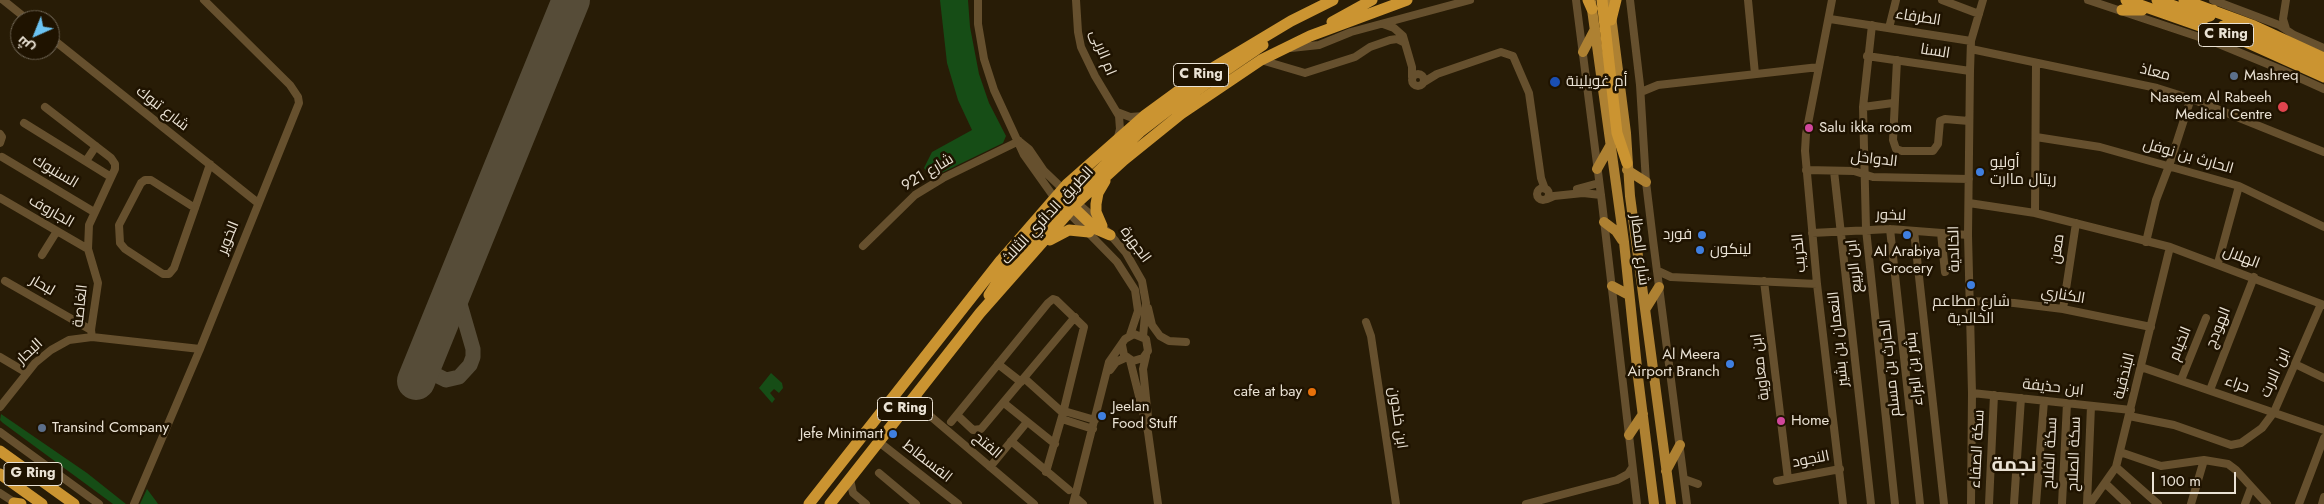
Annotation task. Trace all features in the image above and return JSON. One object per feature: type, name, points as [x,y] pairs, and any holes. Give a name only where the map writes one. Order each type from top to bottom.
[{"type":"highway","name":"الطريق الدائري الثالث","points":[[833,501],[980,313],[1038,247],[1066,201],[1118,138],[1144,116],[1207,71],[1291,21],[1333,0]]},
{"type":"highway","points":[[1310,36],[1372,0]]},
{"type":"highway","name":"الطريق الدائري الثالث","points":[[809,504],[1001,260],[1066,201],[1111,171],[1181,114],[1261,60],[1310,36],[1407,0]]},
{"type":"highway","points":[[1602,0],[1617,132],[1627,166]]},
{"type":"highway","points":[[1611,20],[1616,0]]},
{"type":"highway","points":[[2157,0],[2204,16],[2210,16],[2213,5]]},
{"type":"highway","name":"C Ring","points":[[2184,0],[2213,5],[2324,58]]},
{"type":"highway","name":"C Ring","points":[[2124,5],[2163,12],[2324,77]]},
{"type":"highway","points":[[980,313],[996,283],[1009,264],[1066,201],[1123,147],[1156,119],[1255,50],[1291,21]]},
{"type":"highway","points":[[2254,26],[2273,23]]},
{"type":"highway","points":[[2219,33],[2223,26],[2230,27],[2324,68]]},
{"type":"highway","points":[[2282,70],[2300,67]]},
{"type":"highway","points":[[1102,226],[1096,212],[1096,200],[1100,189],[1111,171]]},
{"type":"highway","points":[[1066,201],[1096,229],[1110,235]]},
{"type":"highway","points":[[1038,247],[1066,231],[1078,230],[1089,232]]},
{"type":"highway","name":"G Ring","points":[[0,451],[74,504]]},
{"type":"highway","name":"G Ring","points":[[0,474],[42,504]]},
{"type":"main road","name":"شارع المطار","points":[[1610,0],[1626,132],[1627,166],[1671,504]]},
{"type":"main road","name":"شارع المطار","points":[[1590,3],[1624,242],[1654,504]]},
{"type":"main road","points":[[1583,52],[1595,29]]},
{"type":"main road","points":[[1597,169],[1610,146]]},
{"type":"main road","points":[[1627,166],[1646,182]]},
{"type":"main road","points":[[1604,222],[1616,231],[1624,242]]},
{"type":"main road","points":[[1612,286],[1629,295]]},
{"type":"main road","points":[[1646,308],[1660,286]]},
{"type":"main road","points":[[1630,435],[1643,416],[1653,440],[1661,504]]},
{"type":"main road","points":[[1666,471],[1680,445]]},
{"type":"street","points":[[3,0],[16,10]]},
{"type":"street","name":"الخوير","points":[[134,504],[200,349],[297,109],[298,97],[290,86],[211,4],[204,0]]},
{"type":"street","points":[[978,0],[978,24],[984,59],[1008,122],[1019,141],[1066,201]]},
{"type":"street","name":"ام الربى","points":[[1076,0],[1081,47],[1099,83],[1117,112],[1120,125],[1118,138]]},
{"type":"street","points":[[1282,50],[1318,46],[1351,32],[1470,0]]},
{"type":"street","name":"شارع المطار","points":[[1576,0],[1637,504]]},
{"type":"street","name":"شارع المطار","points":[[1630,0],[1640,78],[1646,182],[1687,504]]},
{"type":"street","points":[[1748,0],[1755,74]]},
{"type":"street","name":"الخريب","points":[[1832,0],[1830,19],[1806,134],[1806,170],[1817,284],[1843,504]]},
{"type":"street","points":[[1889,28],[1896,0]]},
{"type":"street","points":[[1942,0],[1979,14]]},
{"type":"street","name":"الخالدية","points":[[1970,502],[1972,393],[1968,203],[1970,71],[1971,45],[1983,0]]},
{"type":"street","points":[[2088,0],[2124,5],[2324,89]]},
{"type":"street","points":[[2286,0],[2283,23],[2286,29]]},
{"type":"street","points":[[2213,5],[2273,23],[2324,48]]},
{"type":"street","points":[[2273,23],[2284,12]]},
{"type":"street","name":"الطرفاء","points":[[1830,19],[1889,28],[1971,45]]},
{"type":"street","points":[[1383,24],[1398,30],[1405,43],[1412,67],[1412,78],[1417,74],[1422,78],[1437,74],[1501,52],[1513,56],[1529,93],[1540,178],[1544,189]]},
{"type":"street","name":"ابن الربيع","points":[[1872,25],[1867,56],[1863,106],[1863,174],[1866,229],[1895,504]]},
{"type":"street","points":[[1261,60],[1305,73],[1355,57],[1370,46],[1390,40],[1398,39],[1405,43]]},
{"type":"street","name":"شارع تبوك","points":[[60,45],[258,203]]},
{"type":"street","name":"معاذ","points":[[1971,45],[2036,63],[2140,83],[2191,98],[2324,152]]},
{"type":"street","name":"السنا","points":[[1867,56],[1970,71]]},
{"type":"street","name":"السنا","points":[[1897,60],[1893,104],[1893,143],[1899,150],[1933,151],[1938,144],[1940,122],[1945,119],[1969,121]]},
{"type":"street","points":[[2036,63],[2036,212]]},
{"type":"street","points":[[1640,78],[1649,84],[1658,85],[1820,67]]},
{"type":"street","points":[[1641,92],[1658,85]]},
{"type":"street","points":[[2146,242],[2156,200],[2170,166],[2191,98]]},
{"type":"street","points":[[1863,106],[1893,104]]},
{"type":"street","points":[[24,123],[111,177],[115,164],[111,158],[45,107]]},
{"type":"street","points":[[1117,112],[1130,117],[1144,116]]},
{"type":"street","points":[[0,134],[2,137],[0,143]]},
{"type":"street","name":"الحارث بن نوفل","points":[[2036,137],[2090,145],[2238,186],[2324,227]]},
{"type":"street","points":[[1019,141],[1024,155],[1066,201]]},
{"type":"street","name":"شارع 921","points":[[863,246],[915,195],[943,178],[1019,141]]},
{"type":"street","points":[[86,161],[96,146]]},
{"type":"street","name":"السنبوك","points":[[2,157],[94,212]]},
{"type":"street","points":[[195,208],[151,180],[146,180],[141,183],[119,224],[120,243],[125,249],[163,274],[169,274],[174,268],[195,208],[210,164]]},
{"type":"street","name":"الدواخل","points":[[1806,170],[1854,171],[1873,177],[1969,178]]},
{"type":"street","name":"النعمان بن بشير","points":[[1834,170],[1871,504]]},
{"type":"street","name":"الغاصة","points":[[111,177],[89,225],[88,250],[98,282],[92,333],[200,349]]},
{"type":"street","points":[[1544,189],[1564,192],[1599,183]]},
{"type":"street","points":[[2218,263],[2238,186]]},
{"type":"street","points":[[1544,189],[1538,198],[1542,200],[1554,196],[1584,193],[1601,195]]},
{"type":"street","name":"الجاروف","points":[[0,198],[88,250]]},
{"type":"street","name":"الجهرة","points":[[1066,201],[1102,226],[1137,270],[1144,287],[1146,303],[1144,337]]},
{"type":"street","name":"الجهرة","points":[[1066,201],[1089,232],[1117,262],[1135,290],[1138,311],[1130,335]]},
{"type":"street","name":"الهلال","points":[[1968,203],[2036,212],[2170,247],[2218,263],[2323,304]]},
{"type":"street","name":"معن","points":[[2063,309],[2076,223]]},
{"type":"street","name":"لبخور","points":[[1812,233],[1866,229],[1968,235]]},
{"type":"street","name":"الحارث بن مسلم","points":[[1890,230],[1920,504]]},
{"type":"street","points":[[42,255],[57,231]]},
{"type":"street","name":"بشر بن البراء","points":[[1914,231],[1944,504]]},
{"type":"street","points":[[1941,233],[1945,272]]},
{"type":"street","name":"البندقية","points":[[2088,504],[2106,484],[2116,467],[2170,247]]},
{"type":"street","points":[[1658,271],[1671,277],[1817,284]]},
{"type":"street","points":[[1660,286],[1671,277]]},
{"type":"street","name":"الهودج","points":[[2210,390],[2254,277]]},
{"type":"street","name":"لبحار","points":[[5,281],[92,333]]},
{"type":"street","name":"ابن معاوية","points":[[1764,281],[1788,479]]},
{"type":"street","points":[[951,422],[1050,300],[1053,299],[1075,317],[1083,325],[1084,329],[1063,414],[1046,472]]},
{"type":"street","name":"الكناري","points":[[1969,301],[2014,303],[2063,309],[2151,326]]},
{"type":"street","points":[[1146,303],[1152,325],[1157,333],[1169,340],[1186,342]]},
{"type":"street","name":"ابن الارت","points":[[2241,443],[2262,428],[2274,412],[2323,304]]},
{"type":"street","points":[[957,415],[973,430],[978,430],[1075,317]]},
{"type":"street","name":"الخيام","points":[[2181,380],[2206,318]]},
{"type":"street","name":"ابن خلدون","points":[[1369,322],[1396,504]]},
{"type":"street","name":"البحار","points":[[0,407],[26,373],[42,357],[60,344],[92,333]]},
{"type":"street","points":[[1083,504],[1074,501],[1109,362],[1130,335],[1137,334],[1144,337],[1149,345],[1143,369],[1149,420],[1148,432]]},
{"type":"street","points":[[1122,345],[1123,352],[1128,359],[1148,432],[1158,504]]},
{"type":"street","points":[[1106,378],[1113,364],[1128,359],[1140,360],[1146,356]]},
{"type":"street","points":[[0,357],[26,373]]},
{"type":"street","points":[[998,364],[1022,380],[1063,414],[1094,425]]},
{"type":"street","points":[[2295,364],[2324,378]]},
{"type":"street","name":"حراء","points":[[2141,366],[2324,430]]},
{"type":"street","points":[[919,391],[918,401],[922,409]]},
{"type":"street","name":"ابن حذيفة","points":[[1972,393],[2044,400],[2130,413],[2231,444],[2241,443]]},
{"type":"street","name":"سكة الصفاء","points":[[1989,504],[1994,395]]},
{"type":"street","points":[[2014,504],[2021,398]]},
{"type":"street","points":[[2036,504],[2044,400]]},
{"type":"street","points":[[1004,402],[1055,444]]},
{"type":"street","name":"سكة الفلاح","points":[[2062,504],[2067,403]]},
{"type":"street","name":"سكة الصلاح","points":[[2088,504],[2091,406]]},
{"type":"street","points":[[903,411],[914,408],[922,409]]},
{"type":"street","name":"الفتح","points":[[922,409],[1034,504]]},
{"type":"street","points":[[990,467],[1027,422]]},
{"type":"street","points":[[0,432],[99,504]]},
{"type":"street","points":[[2299,504],[2324,438]]},
{"type":"street","points":[[1011,441],[1069,490]]},
{"type":"street","name":"الفسطاط","points":[[879,442],[958,504]]},
{"type":"street","points":[[2120,452],[2161,466],[2204,460],[2232,466],[2267,504]]},
{"type":"street","points":[[2191,504],[2204,460]]},
{"type":"street","points":[[2116,467],[2158,504]]},
{"type":"street","points":[[1526,504],[1617,480],[1628,474],[1632,468]]},
{"type":"street","name":"النجود","points":[[1777,481],[1840,468]]},
{"type":"street","points":[[879,473],[916,504]]},
{"type":"street","points":[[850,479],[851,489],[866,504]]},
{"type":"street","points":[[1684,479],[1698,484]]},
{"type":"street","points":[[1617,480],[1634,486]]},
{"type":"street","points":[[2106,484],[2127,504]]},
{"type":"street","points":[[2245,504],[2251,488]]},
{"type":"street","points":[[0,493],[17,504]]},
{"type":"street","points":[[833,501],[845,495],[855,495]]},
{"type":"street","points":[[2322,504],[2324,497]]},
{"type":"green space","points":[[940,0],[968,0],[970,27],[979,74],[989,103],[1006,136],[1003,143],[931,178],[924,168],[932,152],[972,130],[958,100],[947,63]]},
{"type":"green space","points":[[771,373],[782,383],[783,388],[779,393],[774,389],[770,393],[775,399],[772,403],[759,388]]},
{"type":"green space","points":[[1,414],[87,473],[126,504],[113,504],[3,423],[0,420]]},
{"type":"green space","points":[[147,489],[156,501],[158,504],[140,504]]},
{"type":"taxiway","points":[[563,0],[564,17]]},
{"type":"taxiway","points":[[425,358],[432,373],[446,380],[459,377],[470,365],[473,349],[458,297],[461,273]]},
{"type":"runway","points":[[416,381],[571,0]]},
{"type":"place","name":"Mashreq","points":[[2234,76]]},
{"type":"place","name":"أم غويلينة","points":[[1555,82]]},
{"type":"place","name":"Naseem Al Rabeeh Medical Centre","points":[[2283,107]]},
{"type":"place","name":"Salu ikka room","points":[[1809,128]]},
{"type":"place","name":"أوليو ريتال ماارت","points":[[1980,172]]},
{"type":"place","name":"فورد","points":[[1702,235]]},
{"type":"place","name":"Al Arabiya Grocery","points":[[1907,235]]},
{"type":"place","name":"لينكون","points":[[1700,250]]},
{"type":"place","name":"شارع مطاعم الخالدية","points":[[1971,285]]},
{"type":"place","name":"Al Meera Airport Branch","points":[[1730,364]]},
{"type":"place","name":"cafe at bay","points":[[1312,392]]},
{"type":"place","name":"Jeelan Food Stuff","points":[[1102,416]]},
{"type":"place","name":"Home","points":[[1781,421]]},
{"type":"place","name":"Transind Company","points":[[42,428]]},
{"type":"place","name":"Jefe Minimart","points":[[893,434]]},
{"type":"district","name":"نجمة","points":[[2014,466]]}]
